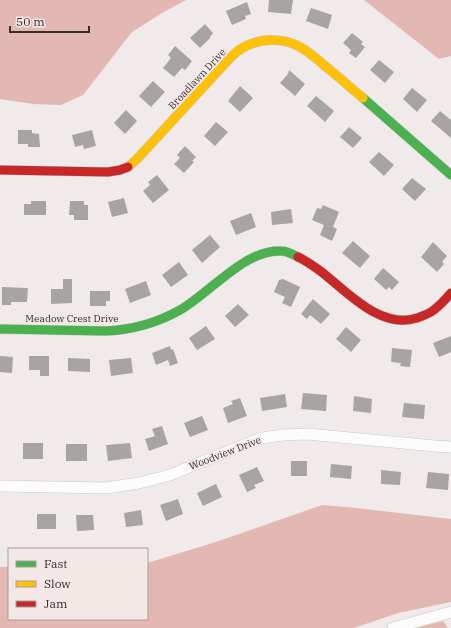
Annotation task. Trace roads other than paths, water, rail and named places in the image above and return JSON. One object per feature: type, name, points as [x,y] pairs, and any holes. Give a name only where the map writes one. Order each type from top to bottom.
[{"type":"street","name":"Broadlawn Drive","points":[[0,170],[108,172],[120,170],[129,166],[144,152],[219,69],[240,49],[251,44],[274,40],[284,41],[299,46],[314,56],[451,175]]},
{"type":"street","name":"Meadow Crest Drive","points":[[0,329],[99,331],[120,330],[136,327],[168,317],[182,309],[244,262],[269,251],[284,251],[312,264],[364,307],[384,317],[404,321],[414,320],[426,316],[451,293]]},
{"type":"street","name":"Woodview Drive","points":[[0,486],[106,488],[140,483],[170,475],[262,438],[283,435],[307,434],[451,447]]},
{"type":"street","points":[[393,628],[451,612]]}]
